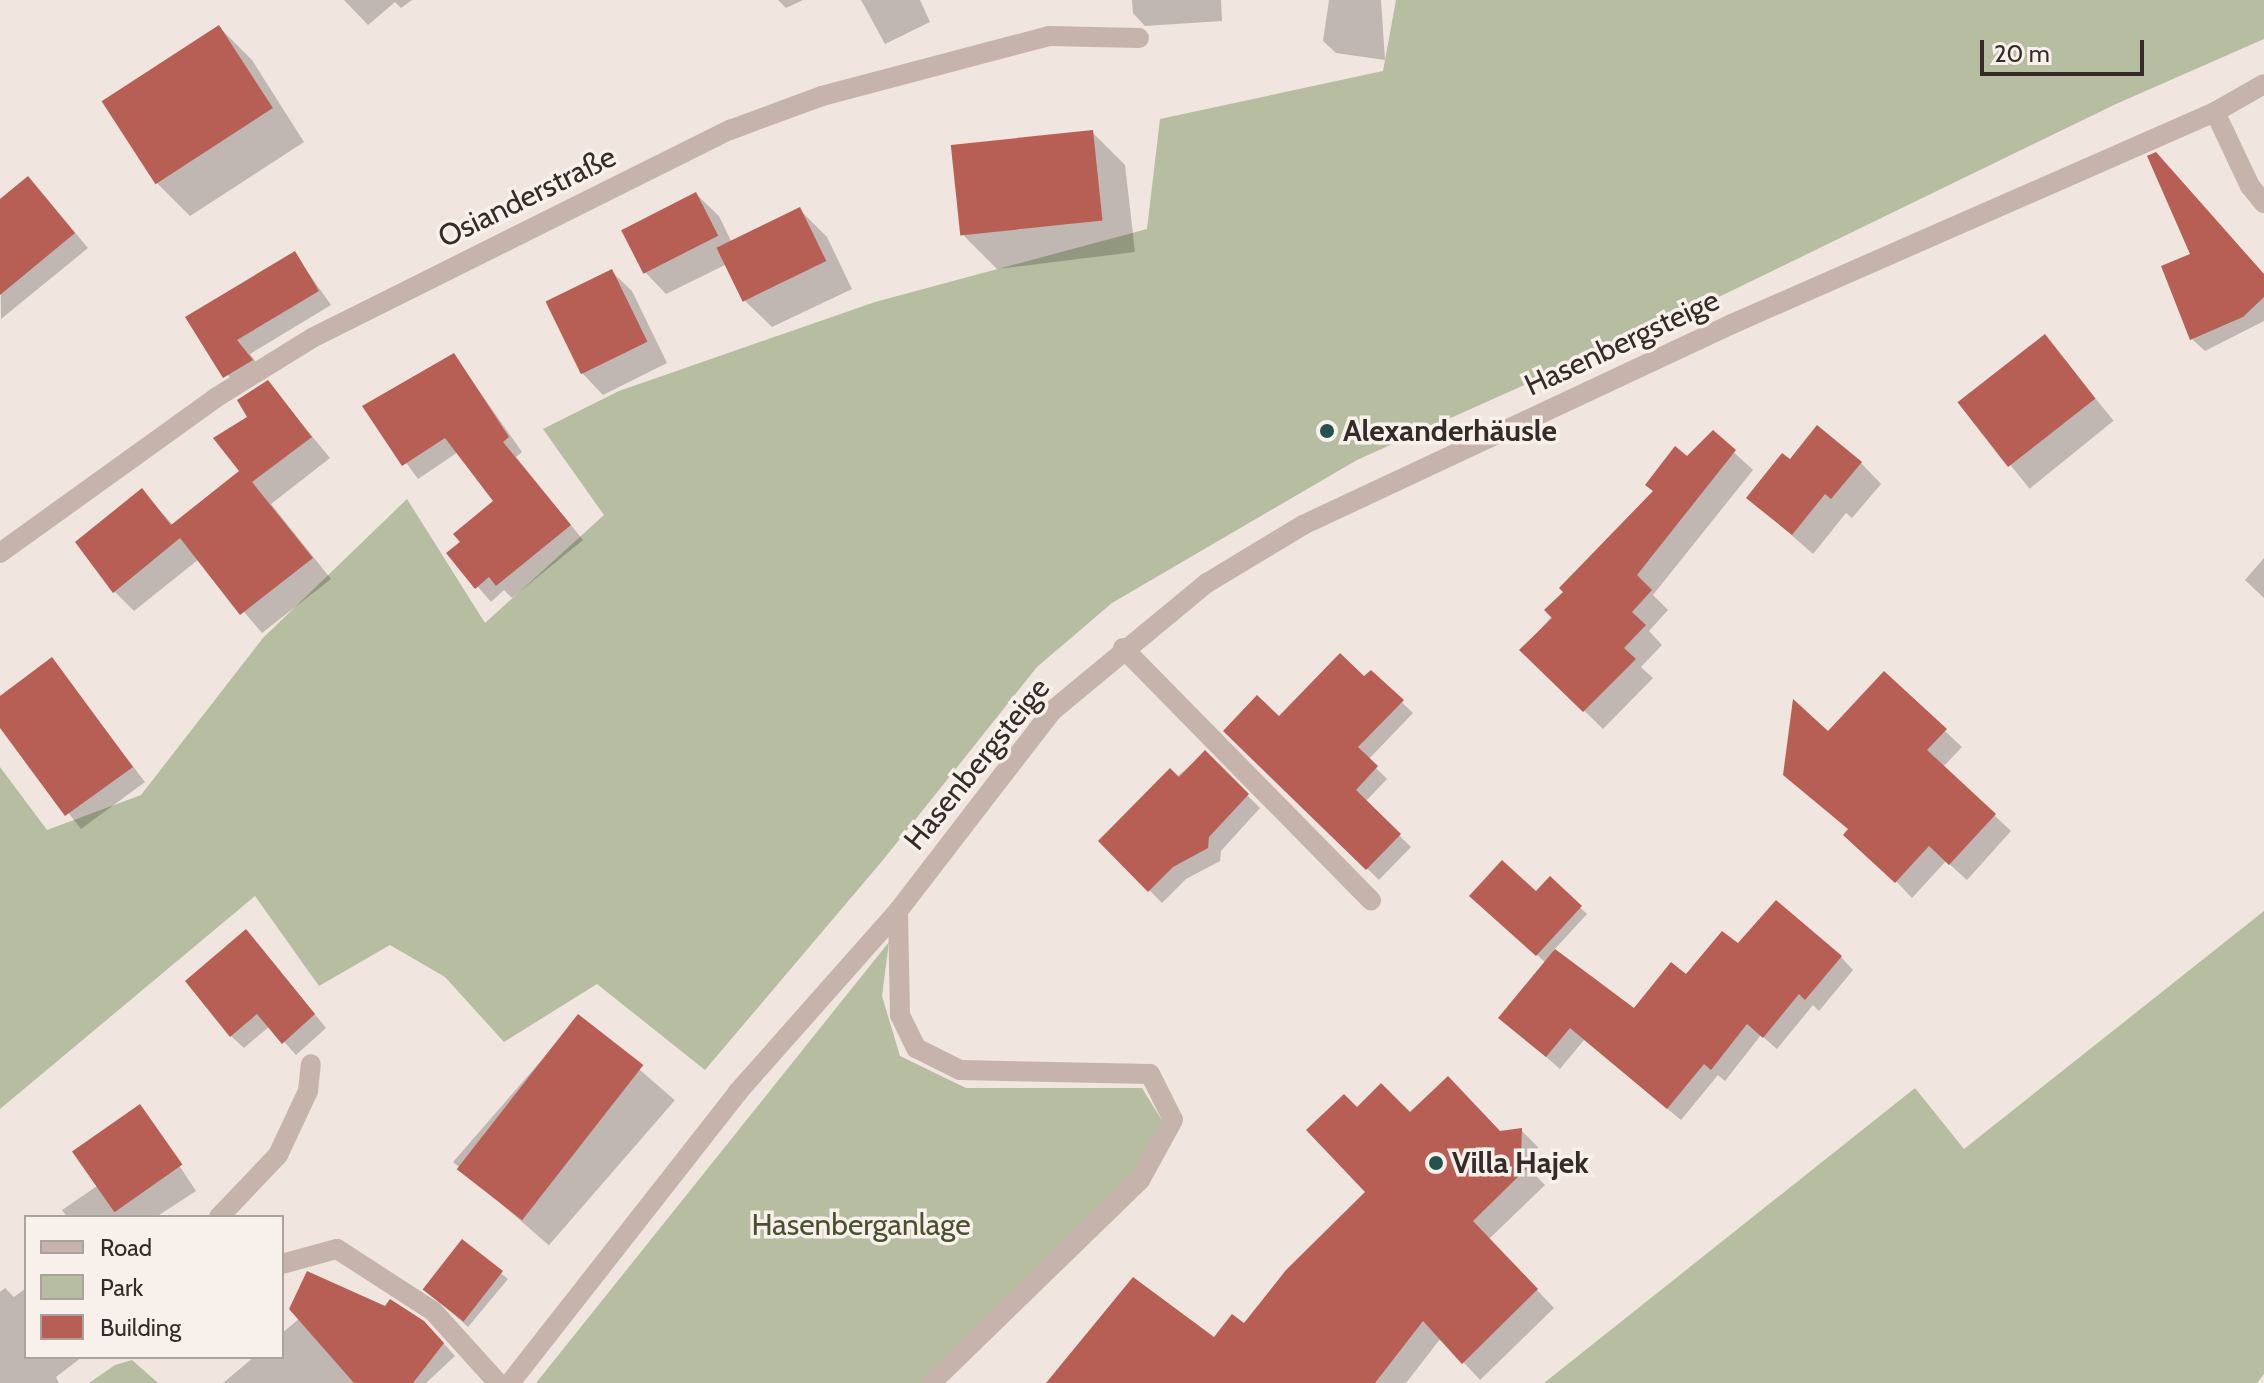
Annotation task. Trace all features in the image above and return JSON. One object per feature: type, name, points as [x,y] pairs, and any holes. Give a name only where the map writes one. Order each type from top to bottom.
[{"type":"street","name":"Osianderstraße","points":[[0,553],[217,397],[312,338],[730,130],[822,96],[1049,36],[1139,38]]},
{"type":"street","name":"Hasenbergsteige","points":[[510,1383],[737,1093],[898,911],[1052,711],[1123,648],[1207,583],[1303,525],[1732,324],[2215,112],[2264,84]]},
{"type":"street","points":[[2215,112],[2264,203]]},
{"type":"street","points":[[1123,648],[1371,900]]},
{"type":"street","points":[[898,911],[900,1015],[916,1048],[960,1070],[1150,1074],[1173,1120],[1140,1180],[931,1383]]},
{"type":"street","points":[[221,1215],[278,1155],[308,1091],[311,1064]]},
{"type":"street","points":[[284,1263],[337,1249],[433,1311],[498,1383]]},
{"type":"green space","points":[[1396,0],[2264,0],[2264,39],[2116,104],[1694,309],[1357,460],[1112,603],[1037,667],[883,860],[705,1070],[597,984],[504,1042],[445,977],[390,945],[319,986],[255,896],[0,1109],[0,767],[47,830],[141,795],[263,638],[407,499],[485,623],[604,515],[543,429],[619,391],[875,302],[1147,229],[1160,119],[1383,71]]},
{"type":"green space","points":[[2264,911],[2264,1374],[2257,1383],[1544,1383],[1915,1088],[1964,1149]]},
{"type":"green space","name":"Hasenberganlage","points":[[889,942],[882,996],[900,1056],[966,1088],[1142,1088],[1163,1122],[1135,1172],[926,1383],[536,1383]]},
{"type":"green space","points":[[132,1360],[158,1383],[89,1383],[115,1365]]},
{"type":"building","points":[[219,25],[273,108],[156,184],[102,101]]},
{"type":"building","points":[[1093,130],[1103,221],[960,235],[951,145]]},
{"type":"building","points":[[2156,152],[2264,274],[2264,297],[2243,317],[2190,340],[2161,266],[2190,254],[2147,156]]},
{"type":"building","points":[[28,176],[75,233],[0,295],[0,199]]},
{"type":"building","points":[[696,192],[718,236],[643,274],[621,230]]},
{"type":"building","points":[[800,207],[826,261],[743,302],[716,248]]},
{"type":"building","points":[[295,251],[319,291],[237,340],[253,360],[223,378],[185,317]]},
{"type":"building","points":[[612,269],[648,342],[581,374],[545,301]]},
{"type":"building","points":[[2045,334],[2095,399],[2008,467],[1958,402]]},
{"type":"building","points":[[454,353],[509,437],[503,442],[571,525],[496,586],[489,577],[475,589],[446,553],[460,542],[453,534],[493,501],[445,438],[402,466],[362,406]]},
{"type":"building","points":[[268,380],[312,437],[252,482],[313,558],[240,615],[180,538],[113,593],[75,542],[142,488],[171,525],[239,471],[213,438],[247,417],[237,400]]},
{"type":"building","points":[[1817,425],[1862,462],[1831,499],[1825,494],[1792,535],[1746,498],[1782,453],[1790,459]]},
{"type":"building","points":[[1713,430],[1736,450],[1637,575],[1652,590],[1632,612],[1646,625],[1624,648],[1636,659],[1583,712],[1519,650],[1552,618],[1544,610],[1563,592],[1559,588],[1653,491],[1645,485],[1675,446],[1687,456]]},
{"type":"building","points":[[1340,653],[1364,676],[1371,670],[1404,700],[1358,747],[1378,766],[1356,790],[1401,834],[1366,870],[1223,731],[1257,695],[1279,716]]},
{"type":"building","points":[[52,657],[133,767],[65,816],[0,728],[0,696]]},
{"type":"building","points":[[1884,671],[1947,729],[1927,750],[1996,814],[1949,865],[1929,846],[1895,883],[1843,835],[1848,829],[1783,775],[1793,699],[1828,731]]},
{"type":"building","points":[[1205,750],[1249,794],[1209,837],[1208,848],[1173,867],[1148,892],[1098,841],[1170,768],[1179,777]]},
{"type":"building","points":[[1502,860],[1536,891],[1550,876],[1582,906],[1536,956],[1469,896]]},
{"type":"building","points":[[1776,900],[1842,956],[1805,1000],[1799,994],[1763,1038],[1747,1024],[1711,1070],[1704,1064],[1667,1109],[1570,1028],[1546,1057],[1498,1018],[1555,949],[1634,1008],[1671,962],[1686,974],[1722,931],[1738,943]]},
{"type":"building","points":[[246,929],[315,1014],[282,1044],[257,1014],[230,1037],[185,981]]},
{"type":"building","points":[[578,1014],[643,1065],[522,1220],[457,1169]]},
{"type":"building","points":[[1448,1076],[1500,1131],[1522,1128],[1521,1158],[1529,1166],[1473,1221],[1538,1289],[1462,1364],[1423,1321],[1375,1383],[1046,1383],[1133,1277],[1214,1337],[1232,1314],[1244,1323],[1286,1270],[1365,1192],[1306,1130],[1344,1094],[1357,1107],[1381,1083],[1410,1112]]},
{"type":"building","points":[[140,1104],[182,1165],[114,1212],[72,1152]]},
{"type":"building","points":[[462,1239],[503,1271],[464,1321],[423,1289]]},
{"type":"building","points":[[307,1271],[385,1306],[390,1299],[424,1321],[444,1343],[413,1383],[354,1383],[289,1309]]},
{"type":"place","name":"Alexanderhäusle","points":[[1327,431]]},
{"type":"place","name":"Villa Hajek","points":[[1436,1163]]}]
